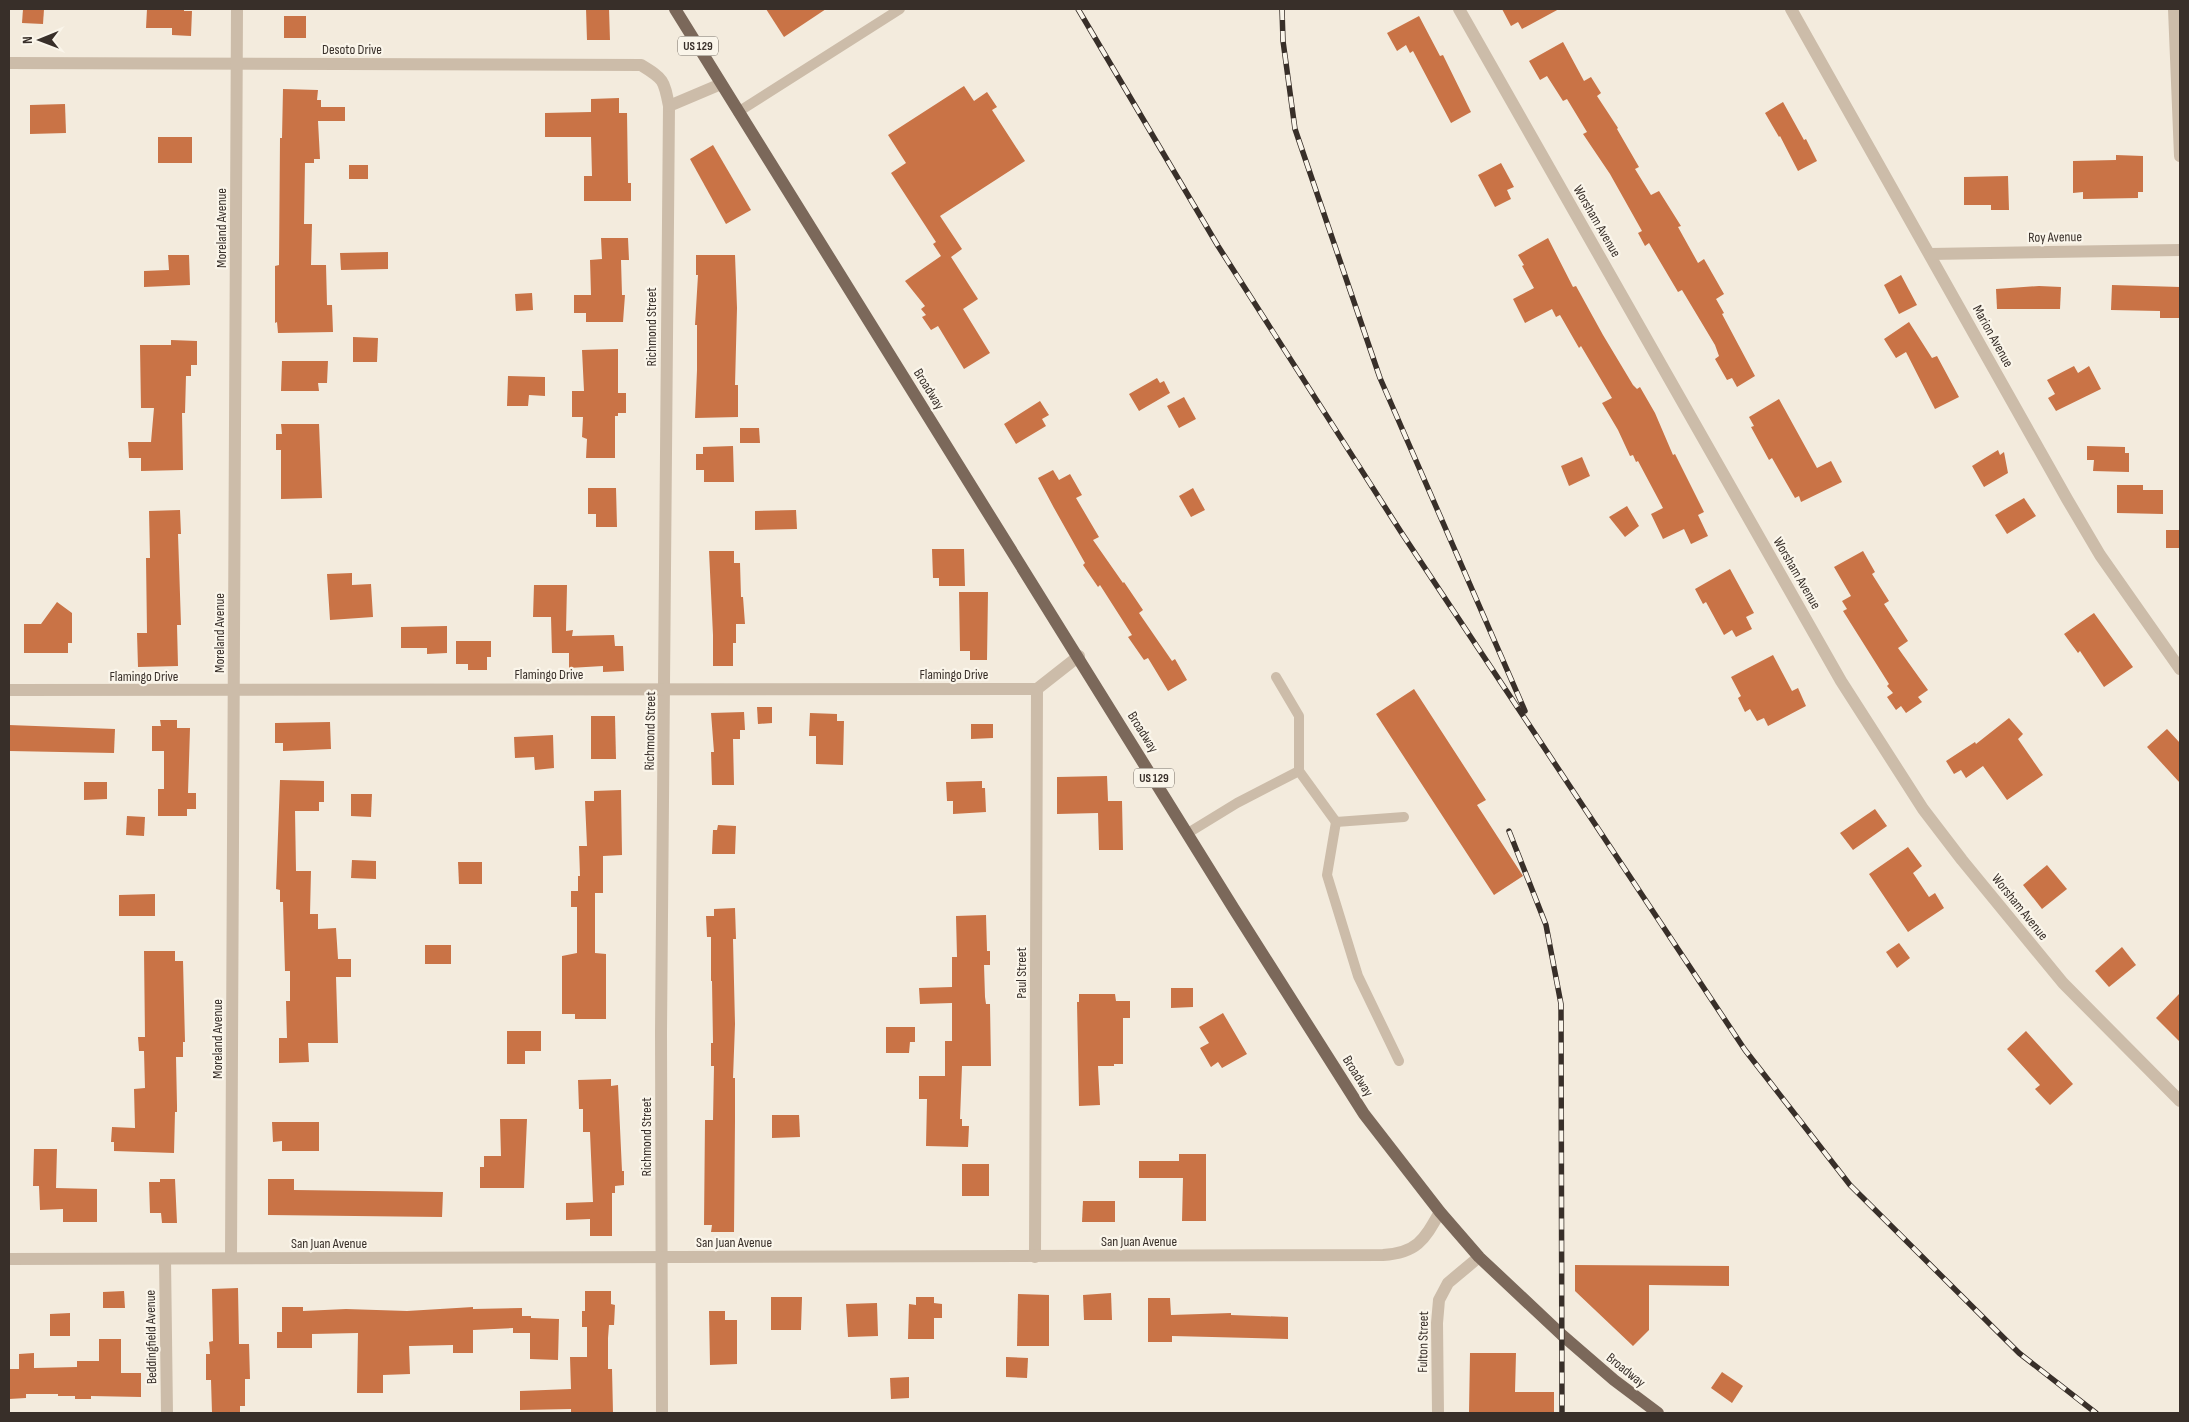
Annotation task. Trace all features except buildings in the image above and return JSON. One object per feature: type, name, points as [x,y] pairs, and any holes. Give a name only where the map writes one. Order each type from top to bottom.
[{"type":"main road","name":"Broadway","points":[[675,9],[1079,656],[1234,909],[1364,1114],[1440,1212],[1479,1257],[1562,1335],[1614,1380],[1658,1413]]},
{"type":"street","name":"Moreland Avenue","points":[[232,1258],[237,9]]},
{"type":"street","name":"Worsham Avenue","points":[[1459,9],[1842,681],[1923,809],[1962,860],[2063,983],[2180,1101]]},
{"type":"street","name":"Marion Avenue","points":[[1791,9],[2100,555],[2180,669]]},
{"type":"street","points":[[2174,9],[2180,156]]},
{"type":"street","name":"Desoto Drive","points":[[9,63],[641,65],[660,76],[666,87],[669,106]]},
{"type":"street","points":[[669,106],[721,84]]},
{"type":"street","name":"Richmond Street","points":[[662,1413],[662,1012],[666,276],[669,106]]},
{"type":"street","name":"Roy Avenue","points":[[1930,254],[2180,250]]},
{"type":"street","points":[[1036,689],[1079,656]]},
{"type":"street","name":"Flamingo Drive","points":[[9,690],[1036,689]]},
{"type":"street","name":"Paul Street","points":[[1035,1257],[1036,689]]},
{"type":"street","name":"San Juan Avenue","points":[[9,1259],[1035,1257],[1401,1254],[1412,1249],[1428,1233],[1440,1212]]},
{"type":"street","name":"Fulton Street","points":[[1438,1413],[1437,1324],[1439,1300],[1448,1283],[1479,1257]]},
{"type":"street","name":"Beddingfield Avenue","points":[[165,1259],[167,1413]]},
{"type":"lane","points":[[738,112],[900,9]]},
{"type":"lane","points":[[1276,677],[1299,716],[1299,771],[1336,822],[1327,875],[1358,976],[1399,1061]]},
{"type":"lane","points":[[1188,833],[1237,803],[1299,771]]},
{"type":"lane","points":[[1336,822],[1404,817]]},
{"type":"railway","points":[[1078,9],[1218,246],[1401,532],[1745,1050],[1850,1185],[2019,1353],[2096,1413]]},
{"type":"railway","points":[[1282,9],[1283,41],[1295,129],[1380,378],[1525,711]]},
{"type":"railway","points":[[1509,831],[1546,925],[1561,1004],[1562,1413]]}]
